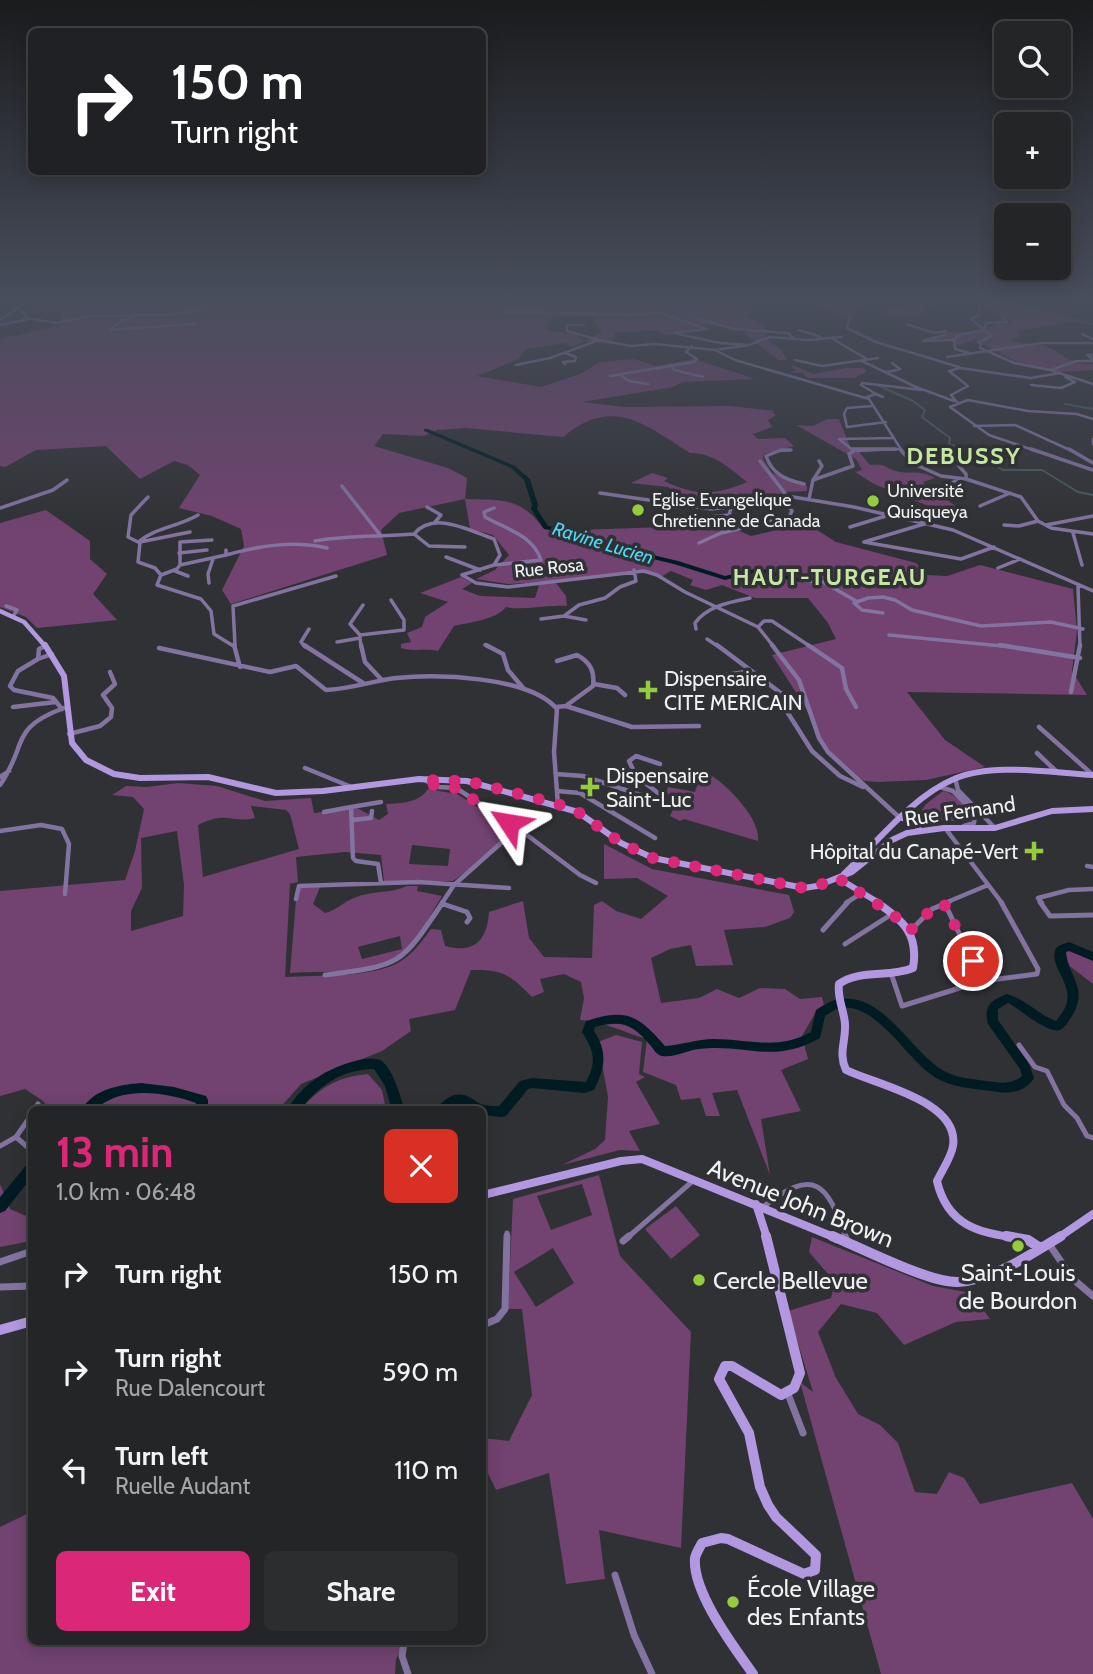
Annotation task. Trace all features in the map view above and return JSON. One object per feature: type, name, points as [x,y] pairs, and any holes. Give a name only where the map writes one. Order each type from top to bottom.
[{"type":"street","points":[[625,378],[648,384]]},
{"type":"street","points":[[794,378],[865,397],[876,394]]},
{"type":"street","points":[[897,378],[958,402],[968,400],[1028,411],[1077,414],[1093,419]]},
{"type":"street","points":[[957,378],[968,386],[951,395],[958,402]]},
{"type":"street","points":[[1031,384],[1060,388],[1075,382],[1068,378]]},
{"type":"street","points":[[1075,378],[1093,384]]},
{"type":"street","points":[[883,397],[861,384],[926,391]]},
{"type":"street","points":[[865,397],[886,422],[892,438],[912,463],[933,474],[966,479],[1021,497],[1038,521],[1046,525],[1073,533],[1093,534]]},
{"type":"street","points":[[958,402],[960,404],[951,408],[973,426],[993,437],[1093,470]]},
{"type":"street","points":[[872,406],[847,408],[844,414],[847,427],[886,422]]},
{"type":"street","points":[[973,426],[998,428],[1015,425],[1064,446],[1093,463]]},
{"type":"street","points":[[854,451],[839,439],[892,438]]},
{"type":"street","points":[[1093,439],[1093,444]]},
{"type":"street","points":[[814,480],[853,466],[849,454],[854,451],[900,449]]},
{"type":"street","points":[[791,450],[781,450],[766,456],[769,466],[783,478],[804,484]]},
{"type":"street","points":[[699,543],[729,529],[754,528],[789,517],[792,511],[783,488],[775,482],[760,461]]},
{"type":"street","points":[[809,499],[814,480],[822,466],[819,461]]},
{"type":"street","points":[[959,466],[966,474],[966,479]]},
{"type":"street","points":[[775,482],[783,478]]},
{"type":"street","points":[[944,491],[958,478]]},
{"type":"street","points":[[0,508],[53,490],[67,480]]},
{"type":"street","points":[[342,486],[381,536]]},
{"type":"street","points":[[600,493],[688,507],[731,508],[785,497],[890,515],[953,530],[1093,591]]},
{"type":"street","points":[[980,506],[1010,493]]},
{"type":"street","points":[[148,497],[131,515],[128,537],[139,542],[190,532]]},
{"type":"street","points":[[315,541],[342,536],[359,538],[414,534],[441,515],[427,506]]},
{"type":"street","points":[[494,508],[484,512],[485,517],[517,532],[541,556],[541,560],[494,565]]},
{"type":"street","points":[[709,517],[729,515],[731,508]]},
{"type":"street","points":[[198,515],[188,521],[147,533],[139,542],[138,561],[157,569],[160,575],[159,588],[201,599],[211,611],[214,634],[235,646]]},
{"type":"street","points":[[850,527],[890,515]]},
{"type":"street","points":[[1046,525],[1093,516]]},
{"type":"street","points":[[1004,525],[1019,526],[1038,521]]},
{"type":"street","name":"Rue Rosa","points":[[434,522],[451,524],[494,538],[500,555],[494,565],[461,576],[486,586],[508,587],[586,579],[634,570],[657,575],[716,608],[758,627],[799,680],[819,738],[828,752],[901,819]]},
{"type":"street","points":[[925,523],[864,542],[961,559],[994,547]]},
{"type":"street","points":[[1073,533],[1082,565]]},
{"type":"street","points":[[414,534],[418,542],[425,545],[450,549],[465,547]]},
{"type":"street","points":[[180,565],[182,541],[212,540]]},
{"type":"street","points":[[160,575],[180,565],[250,548],[312,544],[327,548]]},
{"type":"street","points":[[179,553],[207,550]]},
{"type":"street","points":[[226,550],[226,555]]},
{"type":"street","points":[[446,557],[480,570]]},
{"type":"street","points":[[209,583],[208,574],[213,559]]},
{"type":"street","points":[[998,568],[1021,559]]},
{"type":"street","points":[[174,570],[188,576]]},
{"type":"street","points":[[564,616],[575,607],[605,598],[620,587],[636,582],[634,570]]},
{"type":"street","points":[[240,667],[235,646],[233,606],[336,576]]},
{"type":"street","points":[[804,581],[823,582],[857,601],[878,597],[894,599],[901,606],[912,610],[981,626],[1051,622],[1083,629]]},
{"type":"street","points":[[1071,692],[1080,658],[1083,629],[1078,585]]},
{"type":"street","points":[[696,629],[698,617],[716,608],[750,598]]},
{"type":"street","points":[[337,642],[404,630],[404,620],[391,600]]},
{"type":"street","points":[[857,601],[854,603],[862,610],[883,613]]},
{"type":"street","points":[[363,605],[351,624],[360,637],[361,658],[382,680]]},
{"type":"street","points":[[3,608],[29,625],[52,654],[66,680],[68,735],[76,752],[83,759],[128,779],[149,781],[208,777],[274,793],[423,780],[467,781],[558,804],[578,812],[621,843],[653,858],[804,888],[841,877],[936,787],[956,778],[1000,770],[1093,775]]},
{"type":"street","points":[[541,619],[564,616],[586,620]]},
{"type":"street","points":[[758,627],[764,621],[772,621],[835,662],[845,672],[846,689],[856,707]]},
{"type":"street","points":[[309,628],[301,642],[305,647],[363,683]]},
{"type":"street","points":[[889,635],[985,643],[1080,658]]},
{"type":"street","points":[[707,639],[744,662],[751,671],[782,694],[781,701],[814,755],[852,783],[864,787]]},
{"type":"street","points":[[485,645],[503,654],[508,670],[524,690]]},
{"type":"street","points":[[38,659],[39,649],[45,646]]},
{"type":"street","points":[[159,648],[172,653],[215,659],[240,667],[275,673],[296,666],[326,690],[382,680],[439,678],[524,690],[551,699],[558,716],[554,734],[558,804]]},
{"type":"street","points":[[52,654],[18,671],[10,686],[14,690],[45,695],[65,708]]},
{"type":"street","points":[[557,661],[577,655],[585,659],[590,663],[594,684]]},
{"type":"street","points":[[681,687],[720,684],[725,681],[726,676],[751,671]]},
{"type":"street","points":[[68,735],[100,726],[111,717],[112,708],[103,695],[115,684],[110,672]]},
{"type":"street","points":[[566,706],[594,684],[617,688],[625,695]]},
{"type":"street","points":[[13,707],[57,701]]},
{"type":"street","points":[[556,707],[566,706],[632,727],[699,726]]},
{"type":"street","points":[[0,785],[10,770],[16,748],[29,722],[65,708]]},
{"type":"street","points":[[1039,727],[1093,775]]},
{"type":"street","points":[[1037,753],[1058,772]]},
{"type":"street","points":[[556,774],[571,773],[603,780],[659,801],[663,798],[636,776],[629,761],[636,756],[660,764]]},
{"type":"street","points":[[305,768],[349,786]]},
{"type":"street","points":[[0,777],[10,770]]},
{"type":"street","points":[[956,778],[958,790],[995,828]]},
{"type":"street","points":[[423,780],[439,787],[456,788],[580,875],[596,883]]},
{"type":"street","points":[[936,787],[953,791],[975,814],[974,822],[960,827]]},
{"type":"street","points":[[557,791],[580,793],[655,838]]},
{"type":"street","points":[[324,811],[382,802]]},
{"type":"street","points":[[351,807],[353,858],[356,861],[378,864],[381,883]]},
{"type":"street","name":"Rue Fernand","points":[[841,877],[856,870],[896,838],[917,831],[960,827],[995,828],[1052,811],[1093,809]]},
{"type":"street","points":[[352,820],[371,818],[372,811]]},
{"type":"street","points":[[901,819],[906,828],[917,831]]},
{"type":"street","points":[[325,975],[373,969],[394,963],[411,949],[454,885],[510,835],[509,823]]},
{"type":"street","points":[[0,831],[45,825],[62,828],[69,843],[65,894]]},
{"type":"street","points":[[892,976],[902,1006],[1002,976],[1016,979],[1037,974],[1038,969],[1000,899],[944,828]]},
{"type":"street","points":[[841,877],[911,930],[917,946],[912,968],[892,976],[845,978],[839,984],[846,1029],[839,1049],[846,1070],[925,1102],[951,1123],[953,1148],[937,1181],[943,1204],[956,1220],[970,1228],[1029,1239],[1044,1246],[1073,1279],[1093,1296]]},
{"type":"street","points":[[296,899],[299,886],[381,883],[509,888]]},
{"type":"street","points":[[911,930],[932,909],[988,885]]},
{"type":"street","points":[[1093,889],[1069,890],[1038,898],[1050,916],[1093,915]]},
{"type":"street","points":[[823,930],[846,903],[860,894]]},
{"type":"street","points":[[443,904],[467,912],[470,918],[467,922]]},
{"type":"street","points":[[944,904],[982,981]]},
{"type":"street","points":[[845,944],[877,927],[892,914]]},
{"type":"street","points":[[1019,1045],[1035,1067],[1047,1071],[1064,1105],[1077,1118],[1087,1136],[1093,1138]]},
{"type":"street","points":[[0,1146],[16,1137],[28,1119]]},
{"type":"street","points":[[16,1137],[28,1148]]},
{"type":"street","name":"Avenue John Brown","points":[[486,1194],[631,1160],[657,1163],[937,1278],[956,1282],[995,1271],[1044,1246],[1093,1214]]},
{"type":"street","points":[[623,1241],[694,1180]]},
{"type":"street","points":[[788,1394],[796,1383],[799,1365],[760,1206],[796,1184],[821,1186],[830,1194],[848,1242]]},
{"type":"street","points":[[486,1324],[497,1319],[505,1309],[507,1233]]},
{"type":"street","points":[[0,1262],[28,1252]]},
{"type":"street","points":[[0,1287],[28,1286]]},
{"type":"street","points":[[0,1330],[28,1322]]},
{"type":"street","points":[[754,1674],[698,1583],[696,1558],[704,1543],[724,1538],[796,1572],[811,1574],[815,1570],[816,1555],[776,1517],[768,1505],[760,1487],[749,1433],[721,1385],[720,1373],[724,1366],[732,1366],[775,1393],[788,1394]]},
{"type":"street","points":[[788,1394],[803,1433]]},
{"type":"street","points":[[615,1575],[634,1635],[652,1674]]},
{"type":"street","points":[[404,1645],[402,1656],[408,1674]]},
{"type":"shaded area","points":[[0,378],[489,378],[541,387],[568,378],[752,378],[755,379],[682,382],[673,387],[582,402],[624,407],[730,406],[775,411],[772,412],[776,415],[768,420],[772,427],[753,434],[758,439],[785,438],[794,446],[764,454],[763,459],[772,473],[807,486],[807,491],[784,492],[784,495],[771,499],[731,506],[677,504],[681,497],[668,487],[631,483],[652,473],[668,478],[664,481],[675,486],[696,492],[715,492],[747,482],[713,458],[690,453],[643,424],[613,416],[597,418],[563,437],[466,428],[437,430],[423,436],[383,434],[374,446],[448,468],[467,478],[465,499],[399,513],[381,530],[387,555],[231,604],[222,590],[244,546],[241,529],[212,516],[179,508],[200,475],[188,465],[174,461],[140,479],[106,446],[36,450],[5,467],[0,466]]},
{"type":"shaded area","points":[[827,419],[839,419],[851,449],[859,452],[870,465],[882,465],[896,471],[935,478],[923,482],[925,485],[941,487],[945,498],[964,513],[942,518],[936,509],[874,484],[855,472],[862,470],[856,459],[796,425],[813,426]]},
{"type":"shaded area","points":[[465,499],[499,500],[518,505],[543,528],[576,530],[726,525],[751,536],[806,523],[836,542],[916,563],[926,575],[947,576],[980,565],[1073,589],[1077,631],[1072,671],[1087,695],[907,692],[945,740],[985,767],[926,780],[865,781],[852,775],[831,757],[804,705],[772,655],[836,639],[828,623],[808,598],[755,598],[722,585],[706,590],[690,585],[693,580],[671,571],[659,578],[649,574],[623,572],[556,583],[566,596],[567,606],[506,607],[489,618],[454,626],[438,651],[401,648],[401,644],[411,642],[407,633],[422,627],[425,617],[448,602],[420,593],[461,577],[472,583],[462,589],[480,596],[535,598],[540,582],[508,584],[476,579],[495,570],[509,555],[493,535],[470,529]]},
{"type":"shaded area","points":[[46,510],[90,541],[90,559],[107,574],[93,594],[117,620],[37,628],[26,617],[0,607],[0,523]]},
{"type":"shaded area","points":[[702,770],[739,800],[753,821],[758,841],[670,816],[676,804],[666,792],[668,787],[695,792]]},
{"type":"shaded area","points":[[178,783],[217,786],[265,801],[311,798],[314,813],[357,808],[379,820],[388,814],[386,804],[415,800],[428,789],[457,794],[508,827],[510,836],[501,847],[453,881],[384,881],[381,855],[345,852],[296,857],[298,882],[290,884],[285,977],[361,973],[390,966],[410,954],[431,929],[441,930],[445,946],[471,946],[482,938],[489,912],[523,901],[529,938],[544,957],[592,958],[594,905],[602,901],[616,911],[641,919],[668,896],[637,878],[604,879],[604,844],[652,869],[789,895],[794,912],[790,918],[765,927],[724,930],[733,965],[696,966],[691,945],[670,949],[651,958],[661,1003],[699,998],[717,989],[739,998],[760,988],[785,989],[800,999],[822,997],[824,1005],[817,1010],[802,1036],[808,1059],[781,1070],[801,1111],[761,1119],[770,1175],[737,1090],[712,1093],[720,1116],[706,1116],[700,1098],[681,1100],[676,1085],[643,1072],[647,1039],[606,1025],[580,1020],[584,998],[581,982],[564,974],[540,979],[544,992],[532,997],[518,983],[499,972],[471,970],[455,1010],[409,1019],[411,1031],[382,1051],[301,1084],[282,1106],[47,1106],[25,1089],[0,1096],[0,891],[125,880],[135,851],[144,809],[133,797],[112,795],[126,786],[147,787]],"holes":[[[251,806],[286,810],[290,814],[299,849],[203,877],[198,825],[216,818],[255,818]],[[177,831],[184,885],[183,916],[131,931],[131,911],[142,888],[141,838]],[[412,845],[450,849],[448,866],[409,864]]]},
{"type":"shaded area","points":[[943,791],[961,802],[971,815],[971,821],[932,821],[918,815],[926,804]]},
{"type":"shaded area","points":[[418,886],[417,891],[442,896],[423,928],[399,956],[385,963],[354,970],[290,973],[297,888],[320,887],[313,904],[325,913],[361,896]],"holes":[[[400,936],[402,949],[362,959],[358,947]]]},
{"type":"shaded area","points":[[1066,946],[1093,959],[1093,984],[1058,957],[1056,950]]},
{"type":"shaded area","points":[[616,1035],[642,1042],[639,1074],[645,1077],[636,1082],[660,1124],[629,1131],[640,1151],[620,1150],[562,1165],[595,1149],[605,1140],[608,1097],[598,1042]]},
{"type":"shaded area","points":[[368,1074],[382,1090],[385,1106],[304,1106],[330,1084]]},
{"type":"shaded area","points":[[599,1175],[620,1256],[691,1332],[681,1548],[599,1530],[605,1579],[566,1584],[549,1473],[496,1490],[486,1469],[486,1438],[509,1441],[532,1395],[522,1309],[508,1309],[513,1199]],"holes":[[[582,1184],[592,1215],[551,1230],[537,1196]],[[553,1248],[574,1283],[536,1307],[514,1272]]]},
{"type":"shaded area","points":[[0,1184],[10,1209],[28,1217],[28,1242],[0,1247]]},
{"type":"shaded area","points":[[676,1206],[700,1235],[671,1259],[645,1229]]},
{"type":"shaded area","points":[[812,1237],[933,1286],[971,1293],[990,1319],[956,1322],[904,1345],[877,1313],[841,1304],[818,1332],[836,1378],[858,1414],[880,1425],[898,1443],[915,1492],[937,1494],[949,1472],[964,1478],[980,1504],[1072,1483],[1093,1519],[1093,1674],[881,1674],[800,1382],[813,1392],[788,1311],[831,1298],[835,1282],[809,1252]]},
{"type":"shaded area","points":[[28,1513],[28,1645],[403,1645],[396,1659],[395,1674],[0,1674],[0,1527]]},
{"type":"waterway","points":[[877,385],[913,401],[925,410],[922,417],[950,438],[949,444],[976,453],[1003,470],[1042,470],[1078,492],[1093,495]]},
{"type":"waterway","points":[[1065,404],[1093,409]]},
{"type":"waterway","name":"Ravine Lucien","points":[[426,430],[513,467],[527,479],[534,509],[546,528],[568,531],[600,545],[676,562],[725,578],[759,570],[793,579],[820,582]]},
{"type":"waterway","points":[[486,1110],[502,1112],[524,1085],[532,1083],[584,1088],[590,1086],[599,1059],[596,1045],[588,1032],[590,1024],[624,1019],[639,1026],[662,1051],[714,1043],[788,1047],[816,1035],[820,1013],[836,1004],[852,1003],[882,1019],[921,1059],[940,1074],[967,1083],[1001,1088],[1015,1087],[1028,1078],[1025,1067],[992,1021],[993,1007],[1007,998],[1014,1000],[1042,1020],[1058,1026],[1073,1002],[1073,993],[1060,950],[1069,946],[1093,957]]},
{"type":"waterway","points":[[296,1106],[310,1090],[329,1075],[364,1064],[377,1064],[391,1086],[397,1106]]},
{"type":"waterway","points":[[91,1106],[110,1094],[141,1088],[189,1095],[202,1100],[202,1106]]},
{"type":"waterway","points":[[447,1106],[455,1099],[465,1100],[474,1106]]},
{"type":"waterway","points":[[0,1207],[28,1172]]},
{"type":"place","name":"Université Quisqueya","points":[[873,501]]},
{"type":"place","name":"Eglise Evangelique Chretienne de Canada","points":[[638,510]]},
{"type":"place","name":"Dispensaire CITE MERICAIN","points":[[648,690]]},
{"type":"place","name":"Dispensaire Saint-Luc","points":[[590,787]]},
{"type":"place","name":"Hôpital du Canapé-Vert","points":[[1034,851]]},
{"type":"place","name":"Saint-Louis de Bourdon","points":[[1018,1246]]},
{"type":"place","name":"Cercle Bellevue","points":[[699,1280]]},
{"type":"place","name":"École Village des Enfants","points":[[733,1602]]},
{"type":"district","name":"DEBUSSY","points":[[964,456]]},
{"type":"district","name":"HAUT-TURGEAU","points":[[830,577]]},
{"type":"route","points":[[509,823],[456,788],[439,787],[423,780],[452,778],[558,804],[587,817],[611,837],[653,858],[804,888],[838,878],[904,922],[911,930],[932,909],[944,904],[973,961]]}]
